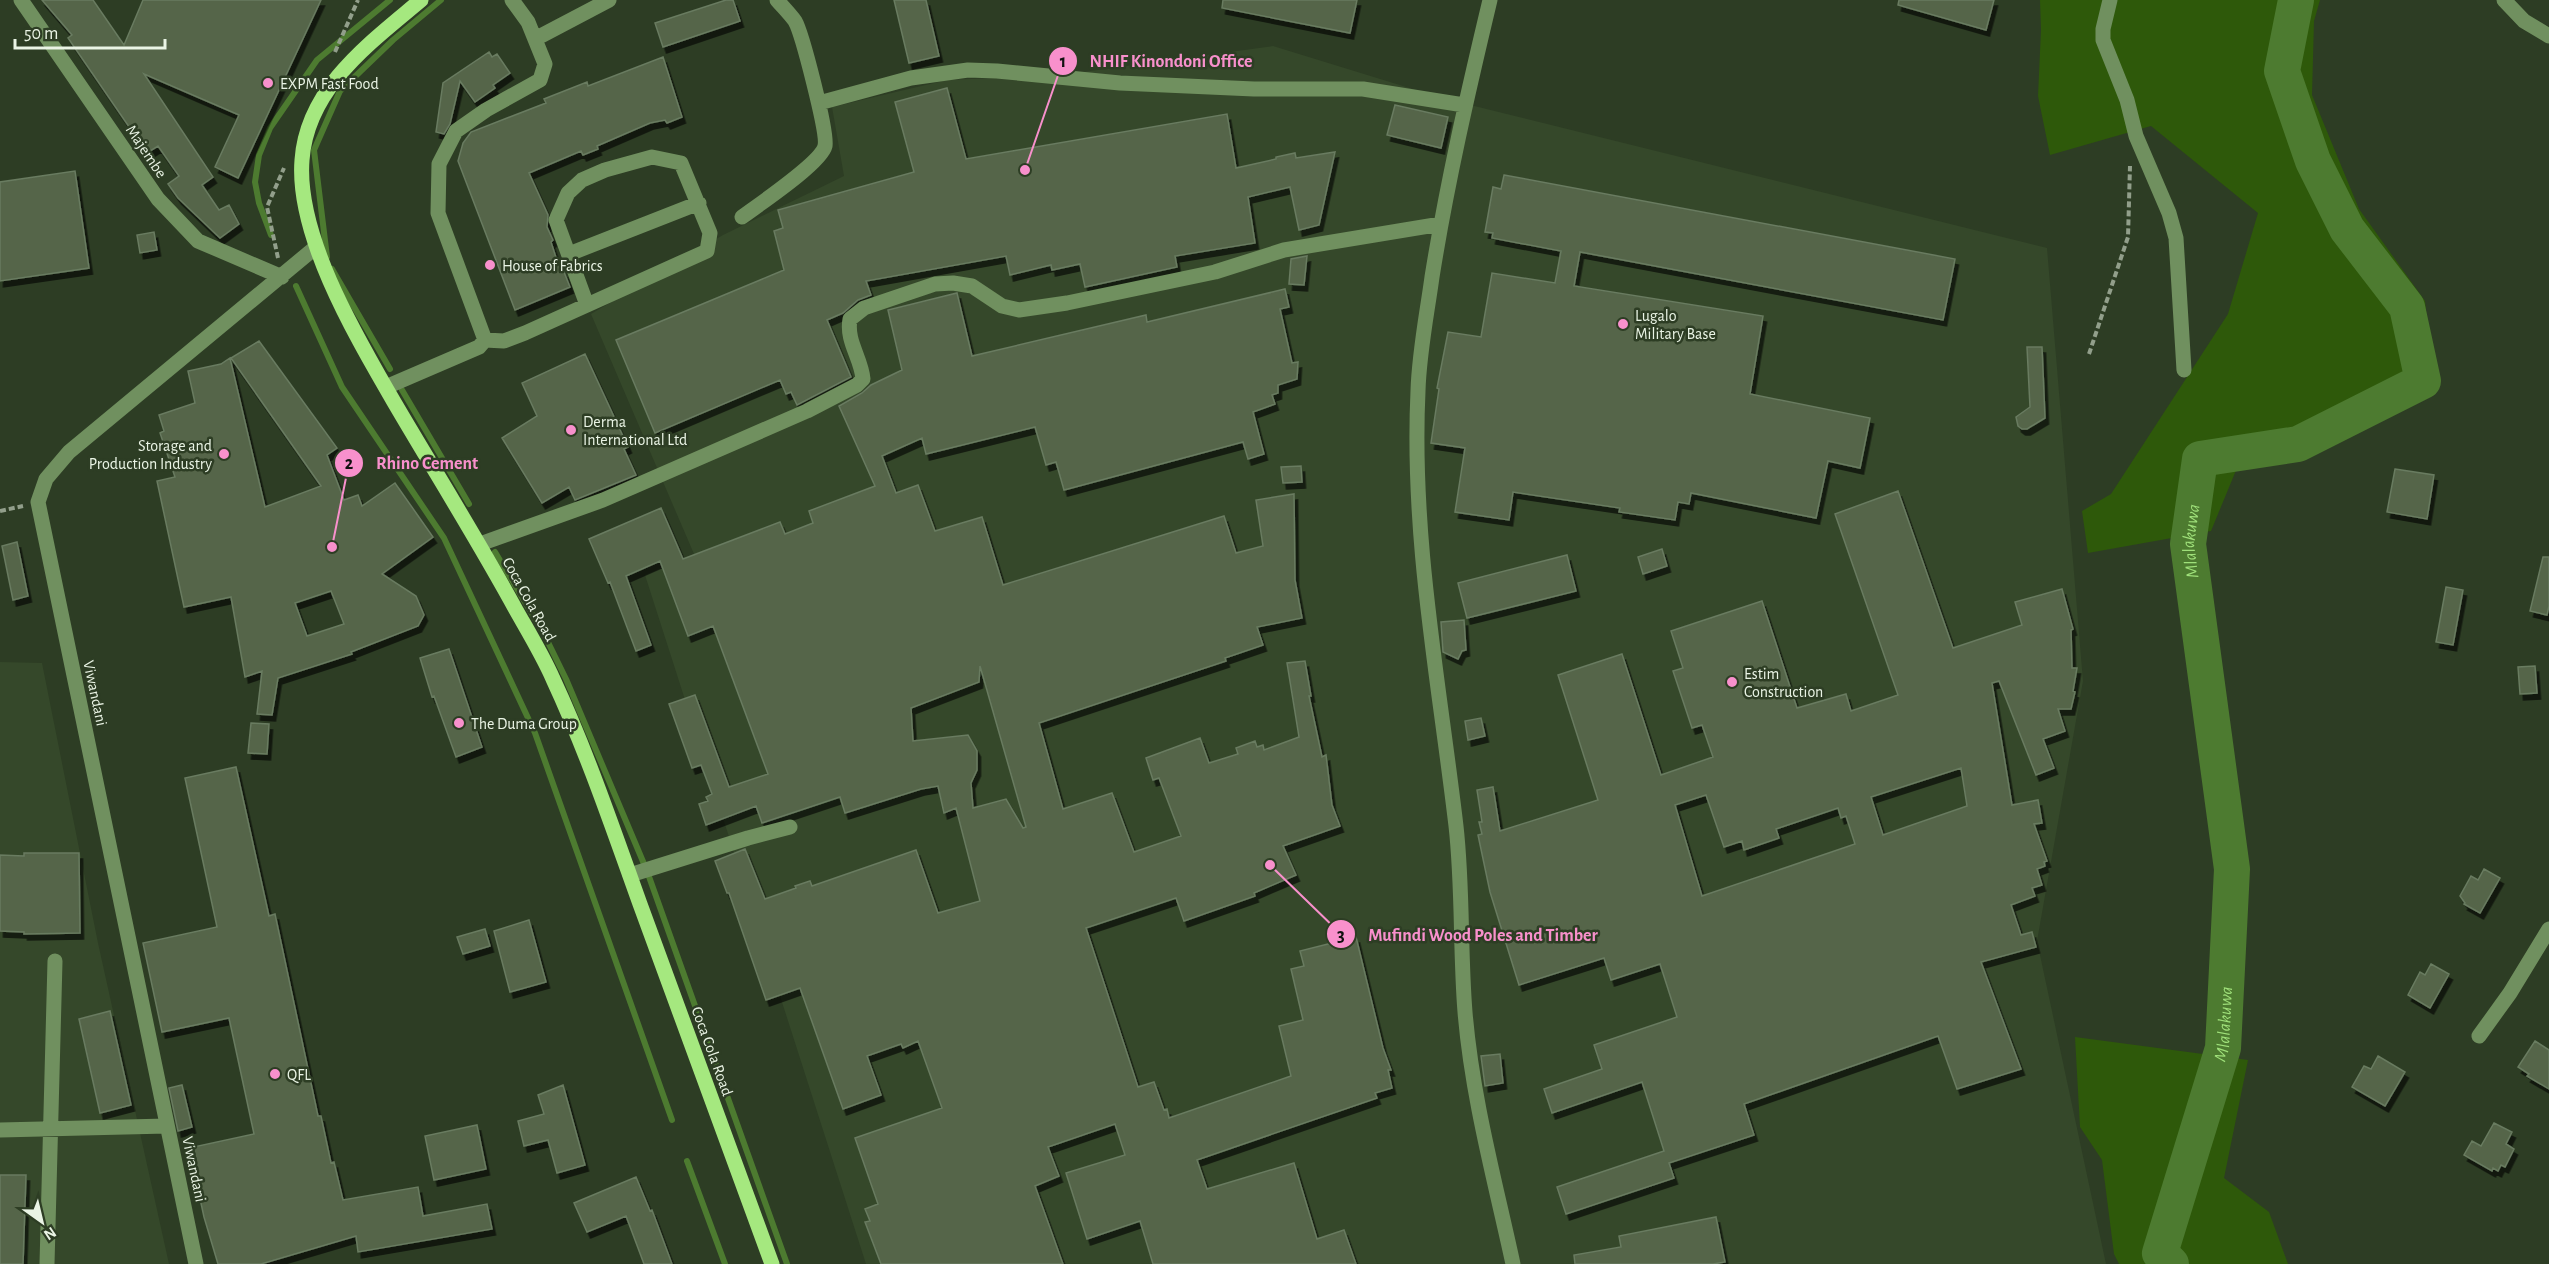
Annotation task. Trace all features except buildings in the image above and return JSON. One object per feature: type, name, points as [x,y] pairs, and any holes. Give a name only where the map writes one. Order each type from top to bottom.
[{"type":"main road","name":"Coca Cola Road","points":[[421,0],[352,60],[328,89],[308,127],[301,162],[305,202],[316,247],[339,300],[386,387],[480,544],[552,676],[630,875],[772,1264]]},
{"type":"street","name":"Majembe","points":[[21,0],[158,199],[177,221],[198,241],[282,278]]},
{"type":"street","points":[[485,340],[438,213],[439,164],[456,131],[486,110],[540,80],[545,64],[528,22],[512,0]]},
{"type":"street","points":[[535,39],[609,0]]},
{"type":"street","points":[[742,217],[814,161],[825,147],[825,131],[819,103],[796,23],[777,0]]},
{"type":"street","points":[[1490,0],[1464,105],[1441,224],[1418,388],[1416,470],[1422,564],[1456,827],[1461,887],[1465,1012],[1473,1075],[1513,1264]]},
{"type":"street","points":[[2110,0],[2103,29],[2103,40],[2127,100],[2136,136],[2169,213],[2176,238],[2184,370]]},
{"type":"street","points":[[2504,0],[2524,21],[2549,36]]},
{"type":"street","points":[[819,103],[940,72],[997,70],[1120,83],[1254,89],[1363,89],[1464,105]]},
{"type":"street","points":[[485,340],[504,341],[587,305],[707,251],[710,233],[681,163],[652,157],[605,170],[582,180],[568,193],[556,220],[587,305]]},
{"type":"street","points":[[568,254],[699,203]]},
{"type":"street","points":[[480,544],[603,500],[807,411],[857,385],[863,379],[862,370],[849,340],[850,319],[864,308],[907,293],[935,284],[953,283],[972,286],[1002,306],[1019,310],[1067,303],[1215,272],[1284,250],[1441,224]]},
{"type":"street","name":"Viwandani","points":[[196,1264],[38,502],[46,479],[69,452],[282,278],[316,247]]},
{"type":"street","points":[[386,387],[407,376],[479,347],[485,340]]},
{"type":"street","points":[[630,875],[748,838],[790,828]]},
{"type":"street","points":[[2479,1036],[2510,993],[2549,929]]},
{"type":"street","points":[[47,1264],[55,961]]},
{"type":"street","points":[[0,1130],[167,1126]]},
{"type":"path","points":[[2089,354],[2125,254],[2128,237],[2129,177],[2136,136]]},
{"type":"shaded area","points":[[1273,46],[1442,98],[2047,248],[2083,681],[2037,941],[2106,1264],[866,1264],[645,575],[694,554],[591,314],[723,235],[844,176],[832,107],[947,80],[1061,75]]},
{"type":"shaded area","points":[[0,662],[42,663],[98,943],[169,1264],[0,1264]]},
{"type":"green space","points":[[2040,0],[2320,0],[2314,21],[2312,95],[2359,209],[2425,301],[2434,384],[2343,436],[2251,434],[2211,531],[2088,553],[2082,511],[2111,494],[2228,314],[2258,213],[2151,126],[2050,155],[2038,96]]},
{"type":"green space","points":[[2075,1037],[2248,1060],[2224,1178],[2269,1212],[2288,1264],[2119,1264],[2114,1254],[2102,1160],[2080,1127]]},
{"type":"waterway","points":[[271,235],[259,203],[255,182],[259,155],[270,128],[317,60],[390,0]]},
{"type":"waterway","points":[[327,257],[314,150],[340,91],[393,40],[441,0]]},
{"type":"waterway","name":"Mlalakuwa","points":[[2171,1264],[2160,1253],[2223,1048],[2232,869],[2188,544],[2200,459],[2298,444],[2423,381],[2407,307],[2347,229],[2313,161],[2282,71],[2296,0]]},
{"type":"waterway","points":[[332,269],[390,369]]},
{"type":"waterway","points":[[296,286],[342,387],[444,538],[535,733],[672,1120]]},
{"type":"waterway","points":[[402,390],[469,504]]},
{"type":"waterway","points":[[495,552],[543,632],[566,679],[647,871],[787,1264]]},
{"type":"waterway","points":[[687,1161],[725,1264]]},
{"type":"place","name":"EXPM Fast Food","points":[[268,83]]},
{"type":"place","name":"NHIF Kinondoni Office","points":[[1025,170]]},
{"type":"place","name":"House of Fabrics","points":[[490,265]]},
{"type":"place","name":"Lugalo Military Base","points":[[1623,324]]},
{"type":"place","name":"Derma International Ltd","points":[[571,430]]},
{"type":"place","name":"Storage and Production Industry","points":[[224,454]]},
{"type":"place","name":"Rhino Cement","points":[[332,547]]},
{"type":"place","name":"Estim Construction","points":[[1732,682]]},
{"type":"place","name":"The Duma Group","points":[[459,723]]},
{"type":"place","name":"Mufindi Wood Poles and Timber","points":[[1270,865]]},
{"type":"place","name":"QFL","points":[[275,1074]]}]
